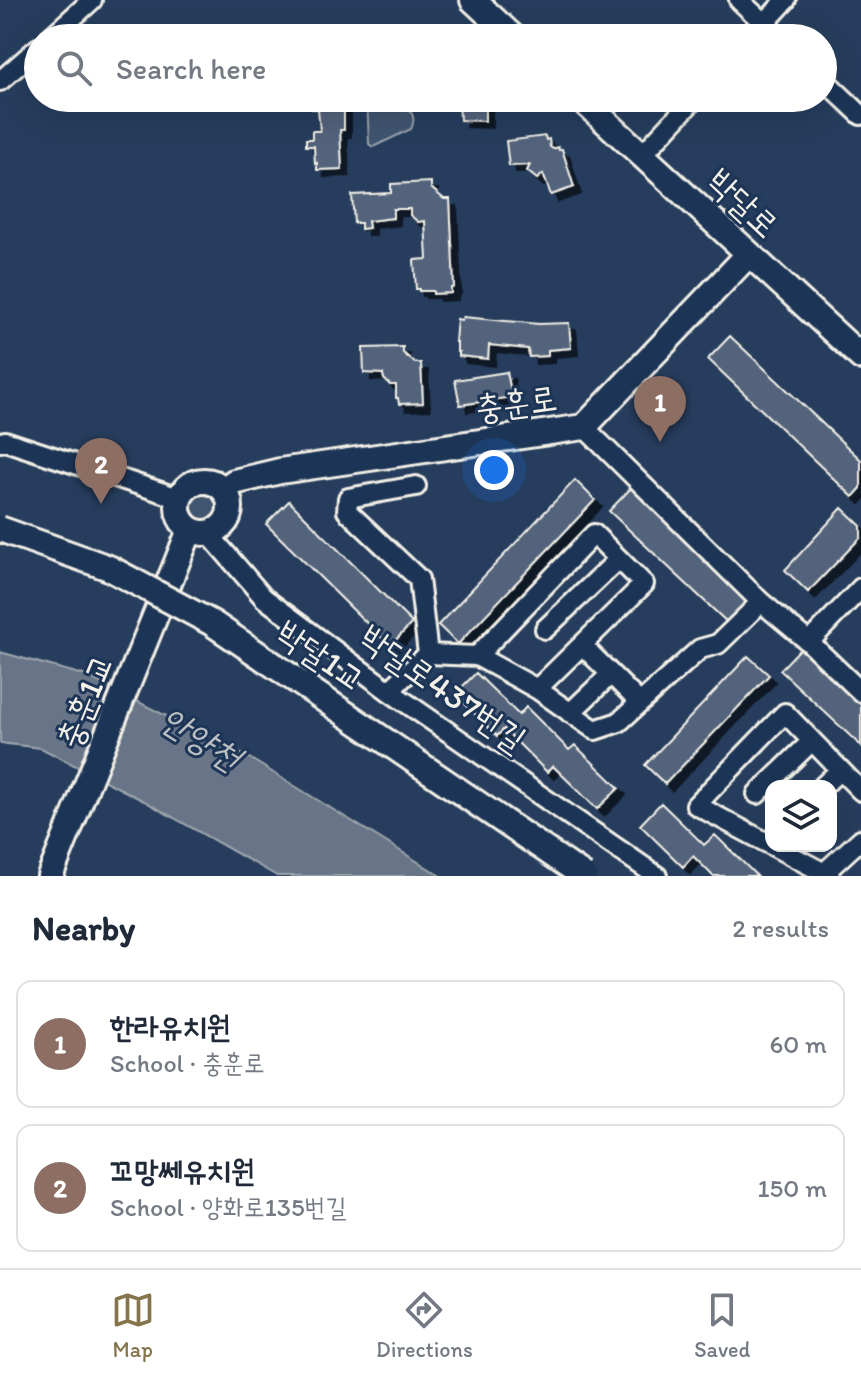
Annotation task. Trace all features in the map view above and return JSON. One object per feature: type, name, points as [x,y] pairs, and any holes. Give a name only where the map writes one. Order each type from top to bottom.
[{"type":"street","points":[[65,24],[92,0]]},
{"type":"street","points":[[473,0],[499,24]]},
{"type":"street","points":[[739,0],[765,23],[786,0]]},
{"type":"street","points":[[0,81],[24,60]]},
{"type":"street","points":[[837,92],[861,115]]},
{"type":"street","name":"박달로","points":[[595,112],[861,357]]},
{"type":"street","points":[[642,155],[682,112]]},
{"type":"street","name":"충훈로","points":[[224,490],[234,482],[280,471],[584,427],[749,254]]},
{"type":"street","points":[[584,427],[761,602],[861,692]]},
{"type":"street","points":[[0,442],[5,441],[179,498]]},
{"type":"street","points":[[209,481],[224,490],[229,498],[229,517],[217,530],[199,532],[179,516],[179,498],[191,484],[209,481]]},
{"type":"street","points":[[416,486],[348,498],[347,511],[419,579],[428,654]]},
{"type":"street","name":"박달1교","points":[[0,529],[109,568],[212,623],[584,876]]},
{"type":"street","name":"충훈1교","points":[[53,871],[178,562],[199,532]]},
{"type":"street","name":"박달로437번길","points":[[199,532],[264,598],[389,691],[657,876]]},
{"type":"street","points":[[477,656],[594,534],[644,584],[537,689]]},
{"type":"street","points":[[545,629],[619,559]]},
{"type":"street","points":[[809,642],[861,588]]},
{"type":"street","points":[[389,691],[428,654],[477,656],[537,689],[595,730],[619,722],[700,649],[718,644],[761,602]]},
{"type":"street","points":[[582,645],[640,703]]},
{"type":"street","points":[[570,713],[611,674]]},
{"type":"street","points":[[765,840],[696,805],[785,713],[861,791]]},
{"type":"street","points":[[757,794],[812,741]]},
{"type":"street","points":[[829,780],[840,770]]},
{"type":"street","points":[[788,852],[827,874],[861,839]]},
{"type":"shaded area","points":[[368,112],[411,112],[411,129],[373,147],[369,144]]},
{"type":"shaded area","points":[[204,493],[214,497],[218,507],[214,517],[204,521],[194,517],[190,507],[194,497]]},
{"type":"water","name":"안양천","points":[[0,652],[87,676],[246,756],[441,876],[277,876],[144,801],[41,748],[0,743]]},
{"type":"building","points":[[318,112],[344,112],[344,130],[340,130],[342,169],[317,170],[314,146],[306,146],[306,139],[312,139],[312,131],[320,131]]},
{"type":"building","points":[[460,112],[485,112],[485,121],[460,120]]},
{"type":"building","points":[[545,136],[546,140],[549,139],[550,147],[562,149],[574,187],[551,195],[543,174],[537,179],[527,171],[530,165],[509,166],[506,141]]},
{"type":"building","points":[[431,182],[431,188],[444,199],[450,199],[454,287],[451,293],[433,294],[433,291],[416,289],[414,260],[427,259],[425,221],[418,222],[410,215],[410,209],[393,209],[393,218],[368,221],[369,228],[361,229],[361,223],[354,223],[352,195],[391,193],[391,184]]},
{"type":"building","points":[[463,317],[539,324],[569,323],[571,348],[548,350],[548,356],[529,357],[528,349],[489,345],[488,359],[459,356],[455,342],[457,319],[462,320]]},
{"type":"building","points":[[730,336],[861,460],[861,488],[853,497],[708,359]]},
{"type":"building","points":[[403,347],[403,353],[415,363],[421,363],[423,403],[399,404],[396,385],[390,385],[383,374],[364,373],[363,348]]},
{"type":"building","points":[[507,372],[512,397],[460,405],[455,380]]},
{"type":"building","points":[[575,480],[595,500],[458,644],[438,625]]},
{"type":"building","points":[[632,487],[753,601],[730,625],[609,511]]},
{"type":"building","points":[[289,501],[412,623],[390,646],[266,524]]},
{"type":"building","points":[[842,508],[861,526],[861,537],[808,592],[785,570]]},
{"type":"building","points":[[802,647],[861,703],[861,746],[780,670]]},
{"type":"building","points":[[748,656],[769,675],[665,784],[645,765]]},
{"type":"building","points":[[476,673],[519,715],[526,707],[569,750],[575,745],[619,788],[597,809],[553,766],[547,772],[504,729],[497,736],[455,694]]},
{"type":"building","points":[[661,803],[704,845],[715,835],[757,876],[713,876],[693,856],[683,867],[640,825]]},
{"type":"place","name":"한라유치원","points":[[660,442]]},
{"type":"place","name":"꼬망쎄유치원","points":[[101,504]]}]
